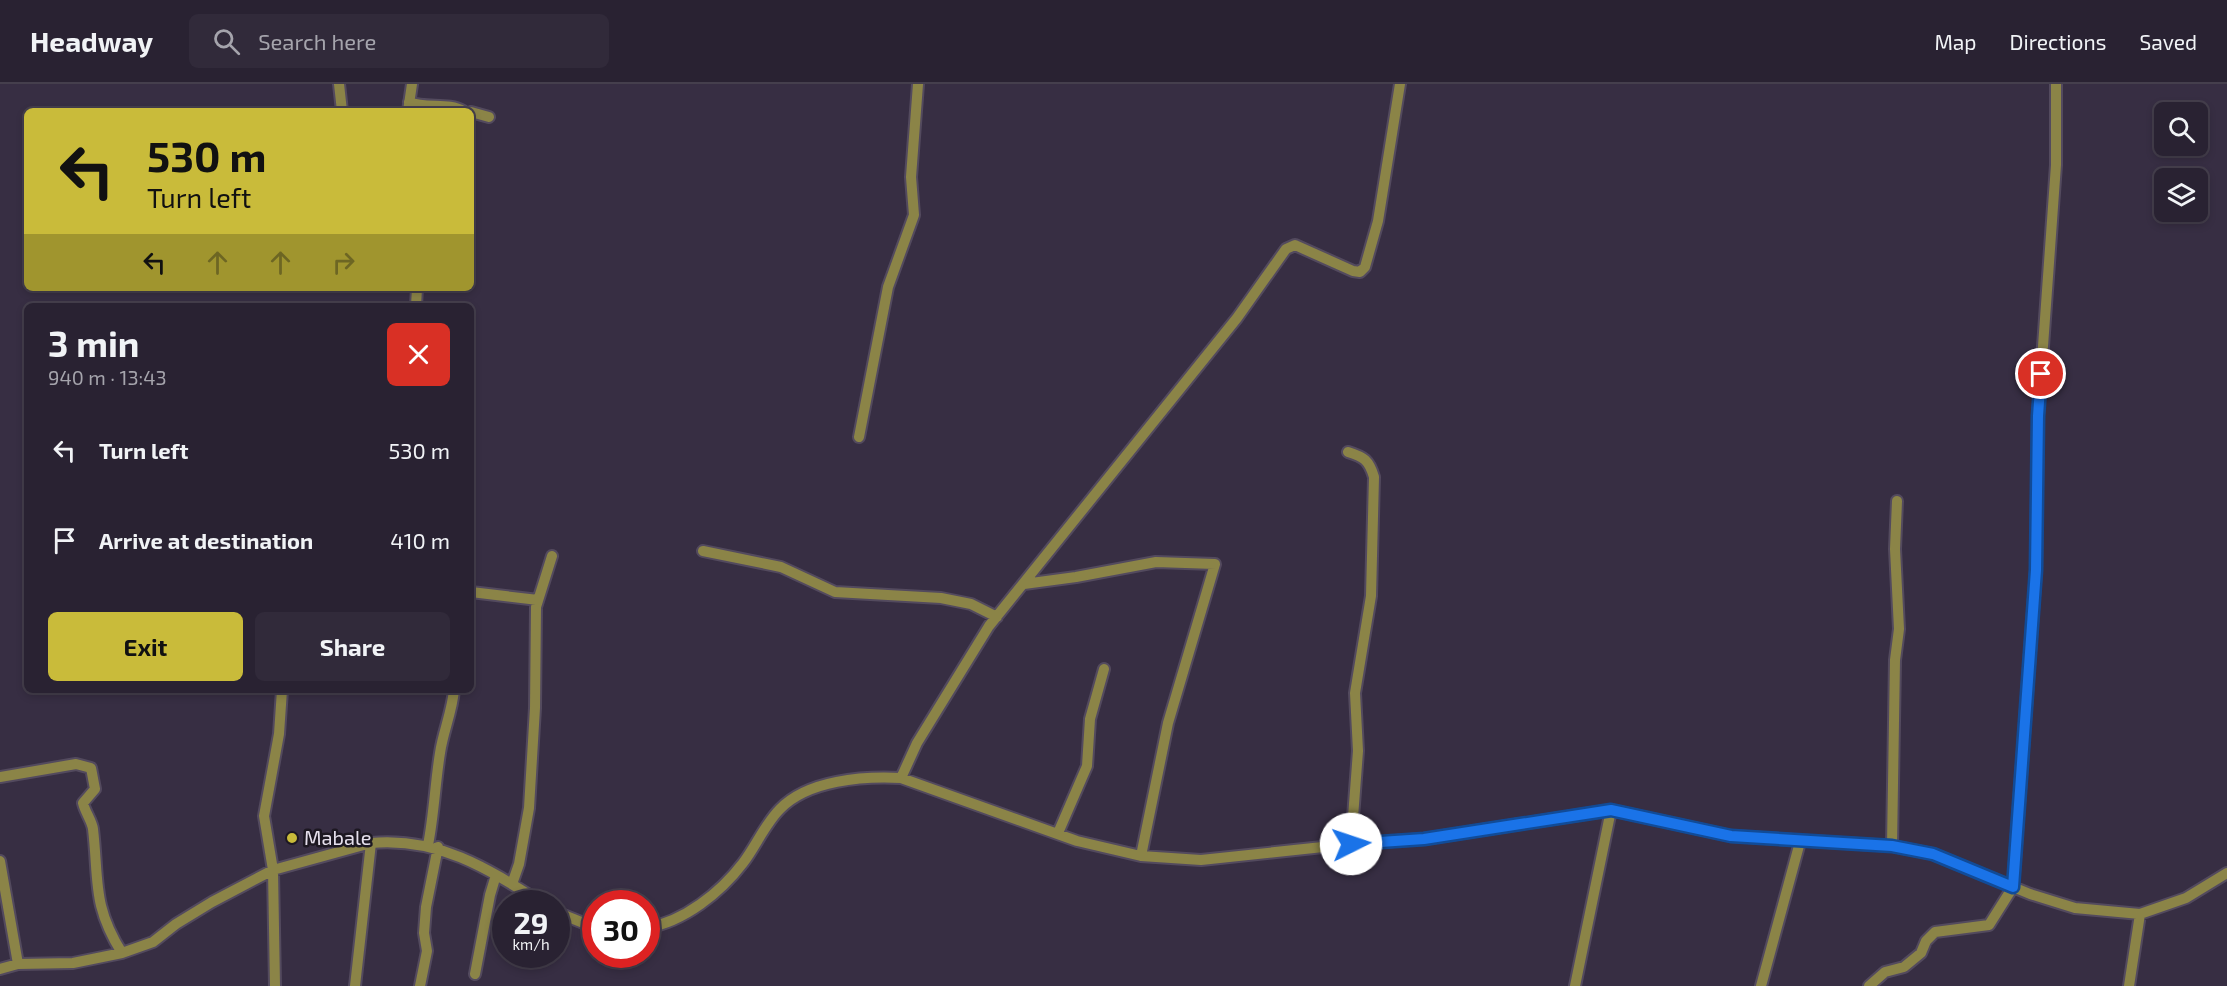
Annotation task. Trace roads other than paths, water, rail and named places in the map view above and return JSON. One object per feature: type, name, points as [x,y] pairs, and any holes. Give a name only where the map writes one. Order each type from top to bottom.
[{"type":"street","points":[[339,84],[342,108]]},
{"type":"street","points":[[412,84],[408,106],[455,108]]},
{"type":"street","points":[[859,437],[888,287],[914,215],[911,177],[918,84]]},
{"type":"street","points":[[901,778],[917,743],[997,617],[1102,483],[1237,318],[1289,246],[1296,245],[1353,271],[1360,272],[1365,267],[1378,221],[1400,84]]},
{"type":"street","points":[[1869,986],[1885,972],[1904,967],[1921,953],[1926,941],[1935,932],[1989,925],[2006,902],[2013,887],[2036,570],[2038,416],[2056,165],[2056,84]]},
{"type":"street","points":[[474,113],[489,117]]},
{"type":"street","points":[[1347,453],[1364,457],[1370,463],[1374,477],[1371,596],[1355,693],[1358,751],[1351,844]]},
{"type":"street","points":[[1892,846],[1895,660],[1899,629],[1895,549],[1897,501]]},
{"type":"street","points":[[703,551],[781,567],[835,592],[941,598],[971,604],[997,617]]},
{"type":"street","points":[[512,884],[519,864],[529,808],[535,708],[536,607],[552,556]]},
{"type":"street","points":[[1024,584],[1156,562],[1215,564],[1168,723],[1141,856]]},
{"type":"street","points":[[474,592],[538,600]]},
{"type":"street","points":[[1058,833],[1087,766],[1090,719],[1104,669]]},
{"type":"street","points":[[275,986],[273,870],[264,816],[279,734],[282,693]]},
{"type":"street","points":[[420,986],[427,951],[424,933],[440,750],[446,734],[453,693]]},
{"type":"street","points":[[0,777],[76,764],[91,768],[95,789],[83,803],[93,826],[97,898],[110,931],[122,953]]},
{"type":"street","points":[[660,923],[688,913],[717,890],[742,865],[780,809],[804,792],[858,780],[901,778],[1077,841],[1141,856],[1201,860],[1351,844],[1424,839],[1611,810],[1731,836],[1892,846],[1933,854],[2013,887],[2075,908],[2140,914],[2186,898],[2227,873]]},
{"type":"street","points":[[1575,986],[1611,810]]},
{"type":"street","points":[[1761,986],[1800,842]]},
{"type":"street","points":[[0,969],[18,964],[73,963],[122,953],[153,942],[176,924],[212,902],[273,870],[371,843],[433,846],[496,875],[521,890]]},
{"type":"street","points":[[355,986],[371,843]]},
{"type":"street","points":[[0,861],[18,964]]},
{"type":"street","points":[[476,974],[488,904],[496,875]]},
{"type":"street","points":[[2129,986],[2140,914]]},
{"type":"place","name":"Mabale","points":[[292,838]]}]
